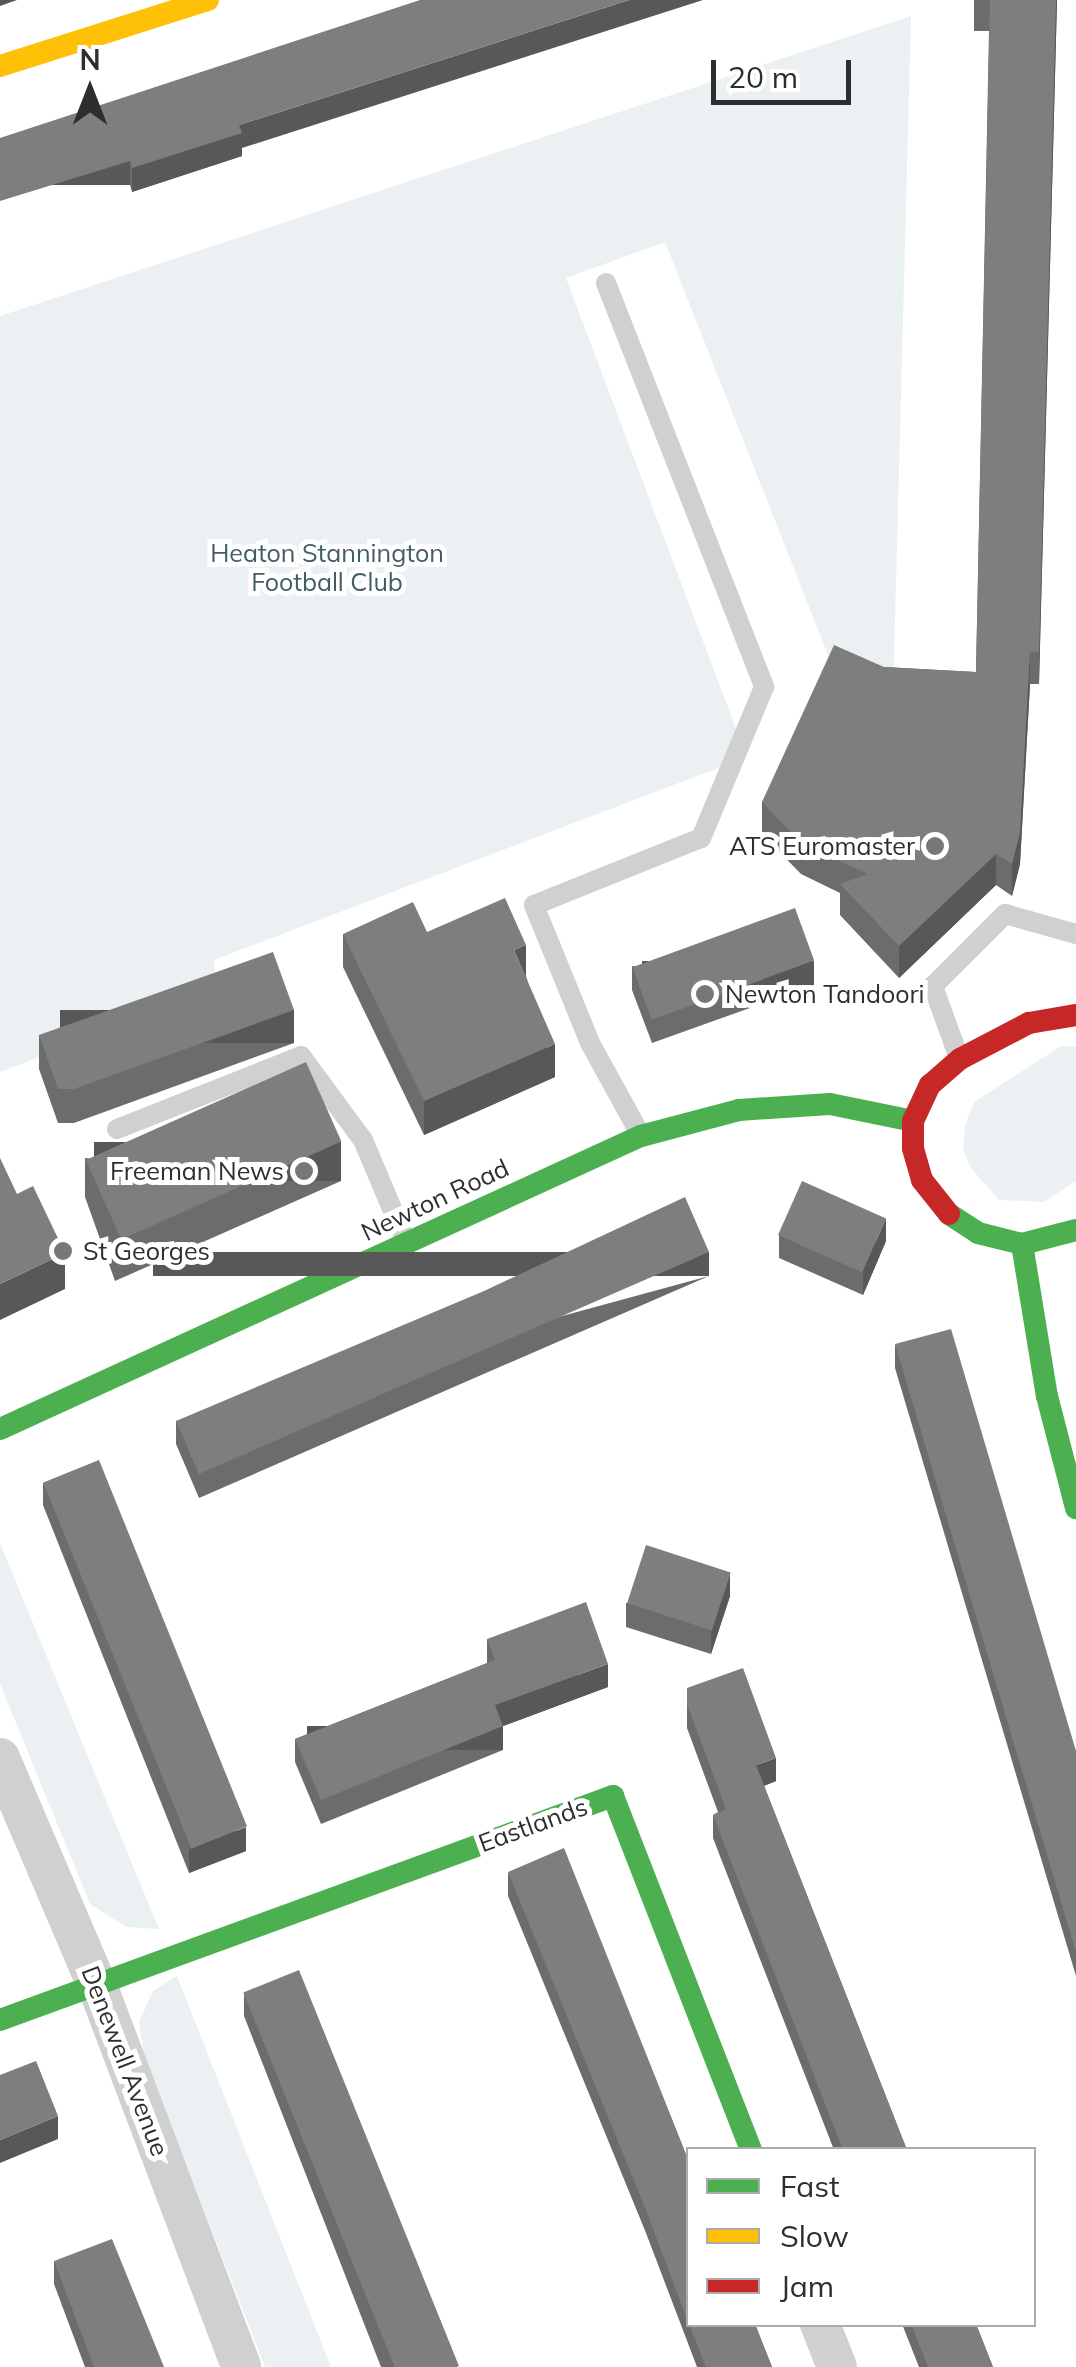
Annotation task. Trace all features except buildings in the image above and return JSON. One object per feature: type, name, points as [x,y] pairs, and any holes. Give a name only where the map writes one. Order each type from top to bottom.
[{"type":"street","points":[[0,66],[208,0]]},
{"type":"street","points":[[1076,1015],[1029,1023],[960,1060],[930,1085],[913,1121],[922,1180],[940,1208],[978,1232],[1022,1244],[1076,1230]]},
{"type":"street","name":"Newton Road","points":[[0,1429],[640,1136],[739,1110],[830,1104],[913,1121]]},
{"type":"street","points":[[1022,1244],[1047,1396],[1076,1508]]},
{"type":"street","name":"Denewell Avenue","points":[[0,1758],[97,1985],[241,2367]]},
{"type":"street","name":"Eastlands","points":[[97,1985],[612,1796],[751,2147]]},
{"type":"street","points":[[0,2020],[97,1985]]},
{"type":"street","points":[[821,2327],[837,2367]]},
{"type":"lane","points":[[606,283],[764,687],[702,838],[534,905],[590,1043],[640,1136]]},
{"type":"lane","points":[[960,1060],[932,986],[1005,914],[1076,934]]},
{"type":"lane","points":[[116,1129],[301,1056],[364,1140],[407,1244]]},
{"type":"green space","name":"Heaton Stannington Football Club","points":[[911,16],[893,699],[830,660],[665,242],[566,278],[737,731],[726,765],[214,960],[217,989],[0,1072],[0,316]]},
{"type":"green space","points":[[1061,1046],[1076,1047],[1076,1181],[1044,1202],[999,1200],[971,1168],[963,1150],[965,1125],[974,1102]]},
{"type":"green space","points":[[0,1543],[159,1929],[126,1927],[90,1904],[0,1684]]},
{"type":"green space","points":[[177,1976],[331,2367],[265,2367],[144,2056],[139,2022],[153,1991]]},
{"type":"traffic: fast","points":[[0,1429],[641,1136],[739,1110],[830,1104],[913,1121]]},
{"type":"traffic: fast","points":[[949,1214],[978,1233],[1022,1244],[1076,1230]]},
{"type":"traffic: fast","points":[[1022,1244],[1047,1396],[1076,1508]]},
{"type":"traffic: fast","points":[[0,2020],[613,1796],[750,2147]]},
{"type":"traffic: slow","points":[[0,66],[208,0]]},
{"type":"traffic: jam","points":[[949,1214],[922,1180],[913,1148],[913,1121],[930,1085],[960,1059],[1029,1023],[1076,1015]]},
{"type":"place","name":"ATS Euromaster","points":[[935,846]]},
{"type":"place","name":"Newton Tandoori","points":[[705,994]]},
{"type":"place","name":"Freeman News","points":[[304,1171]]},
{"type":"place","name":"St Georges","points":[[63,1251]]}]
